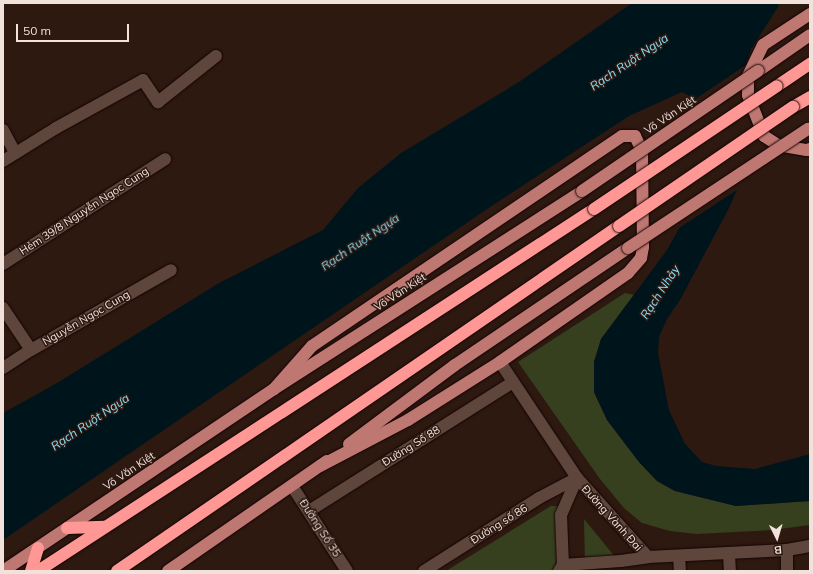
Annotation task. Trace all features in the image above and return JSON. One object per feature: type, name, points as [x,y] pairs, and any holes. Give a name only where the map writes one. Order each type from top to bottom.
[{"type":"highway","points":[[38,571],[594,209],[810,64]]},
{"type":"highway","points":[[117,571],[619,226],[793,107],[810,97]]},
{"type":"highway","points":[[67,528],[106,527]]},
{"type":"highway","points":[[30,571],[38,548]]},
{"type":"highway","points":[[128,571],[133,559]]},
{"type":"main road","points":[[810,14],[763,45],[748,76],[748,95],[764,136],[778,146],[807,150],[810,148]]},
{"type":"main road","name":"Võ Văn Kiệt","points":[[3,571],[274,389],[582,191],[810,35]]},
{"type":"main road","points":[[168,571],[320,466],[455,365],[628,248],[809,129]]},
{"type":"main road","points":[[274,389],[312,346],[622,136],[635,136],[642,151],[643,247],[641,258],[628,273],[500,362],[408,420],[320,466]]},
{"type":"street","points":[[3,162],[15,152],[143,80],[158,102],[216,56]]},
{"type":"street","points":[[3,130],[15,152]]},
{"type":"street","name":"Hẻm 39/8 Nguyễn Ngọc Cung","points":[[3,264],[165,159]]},
{"type":"street","name":"Nguyễn Ngọc Cung","points":[[3,368],[31,350],[171,270]]},
{"type":"street","points":[[3,308],[31,350]]},
{"type":"street","name":"Đường Vành Đai","points":[[500,362],[577,478],[648,557],[729,554],[786,550],[810,546]]},
{"type":"street","name":"Đường Số 88","points":[[309,511],[513,382]]},
{"type":"street","points":[[577,478],[561,515],[561,568],[621,566],[648,557]]},
{"type":"street","name":"Đường số 86","points":[[424,571],[539,498],[577,478]]},
{"type":"street","name":"Đường Số 35","points":[[292,486],[347,571]]},
{"type":"street","points":[[786,550],[788,571]]},
{"type":"street","points":[[729,554],[730,571]]},
{"type":"street","points":[[680,557],[680,571]]},
{"type":"green space","points":[[625,293],[634,295],[601,339],[594,362],[594,392],[607,420],[639,462],[657,481],[675,491],[736,506],[810,501],[810,525],[772,530],[697,534],[670,531],[642,523],[624,508],[600,479],[518,362]]},
{"type":"green space","points":[[551,506],[558,506],[560,566],[557,571],[446,571]]},
{"type":"green space","points":[[584,519],[620,563],[585,564]]},
{"type":"water","points":[[632,3],[779,3],[778,7],[751,49],[741,81],[743,176],[729,208],[680,300],[667,319],[659,337],[658,353],[669,410],[685,444],[702,462],[716,466],[755,469],[810,454],[810,501],[736,506],[675,491],[657,481],[639,462],[607,420],[594,392],[594,362],[601,339],[667,250],[708,177],[718,154],[717,118],[710,107],[682,92],[629,116],[490,207],[3,540],[3,413],[57,383],[219,283],[323,230],[358,188],[401,153],[519,82]]},
{"type":"pier","points":[[749,63],[743,81],[750,151],[745,176],[740,188],[676,230],[706,176],[716,153],[716,119],[709,109],[694,100]]},
{"type":"water label","name":"Rạch Ruột Ngựa","points":[[629,62]]},
{"type":"water label","name":"Rạch Ruột Ngựa","points":[[360,242]]},
{"type":"water label","name":"Rạch Nhảy","points":[[660,292]]},
{"type":"water label","name":"Rạch Ruột Ngựa","points":[[90,422]]}]
